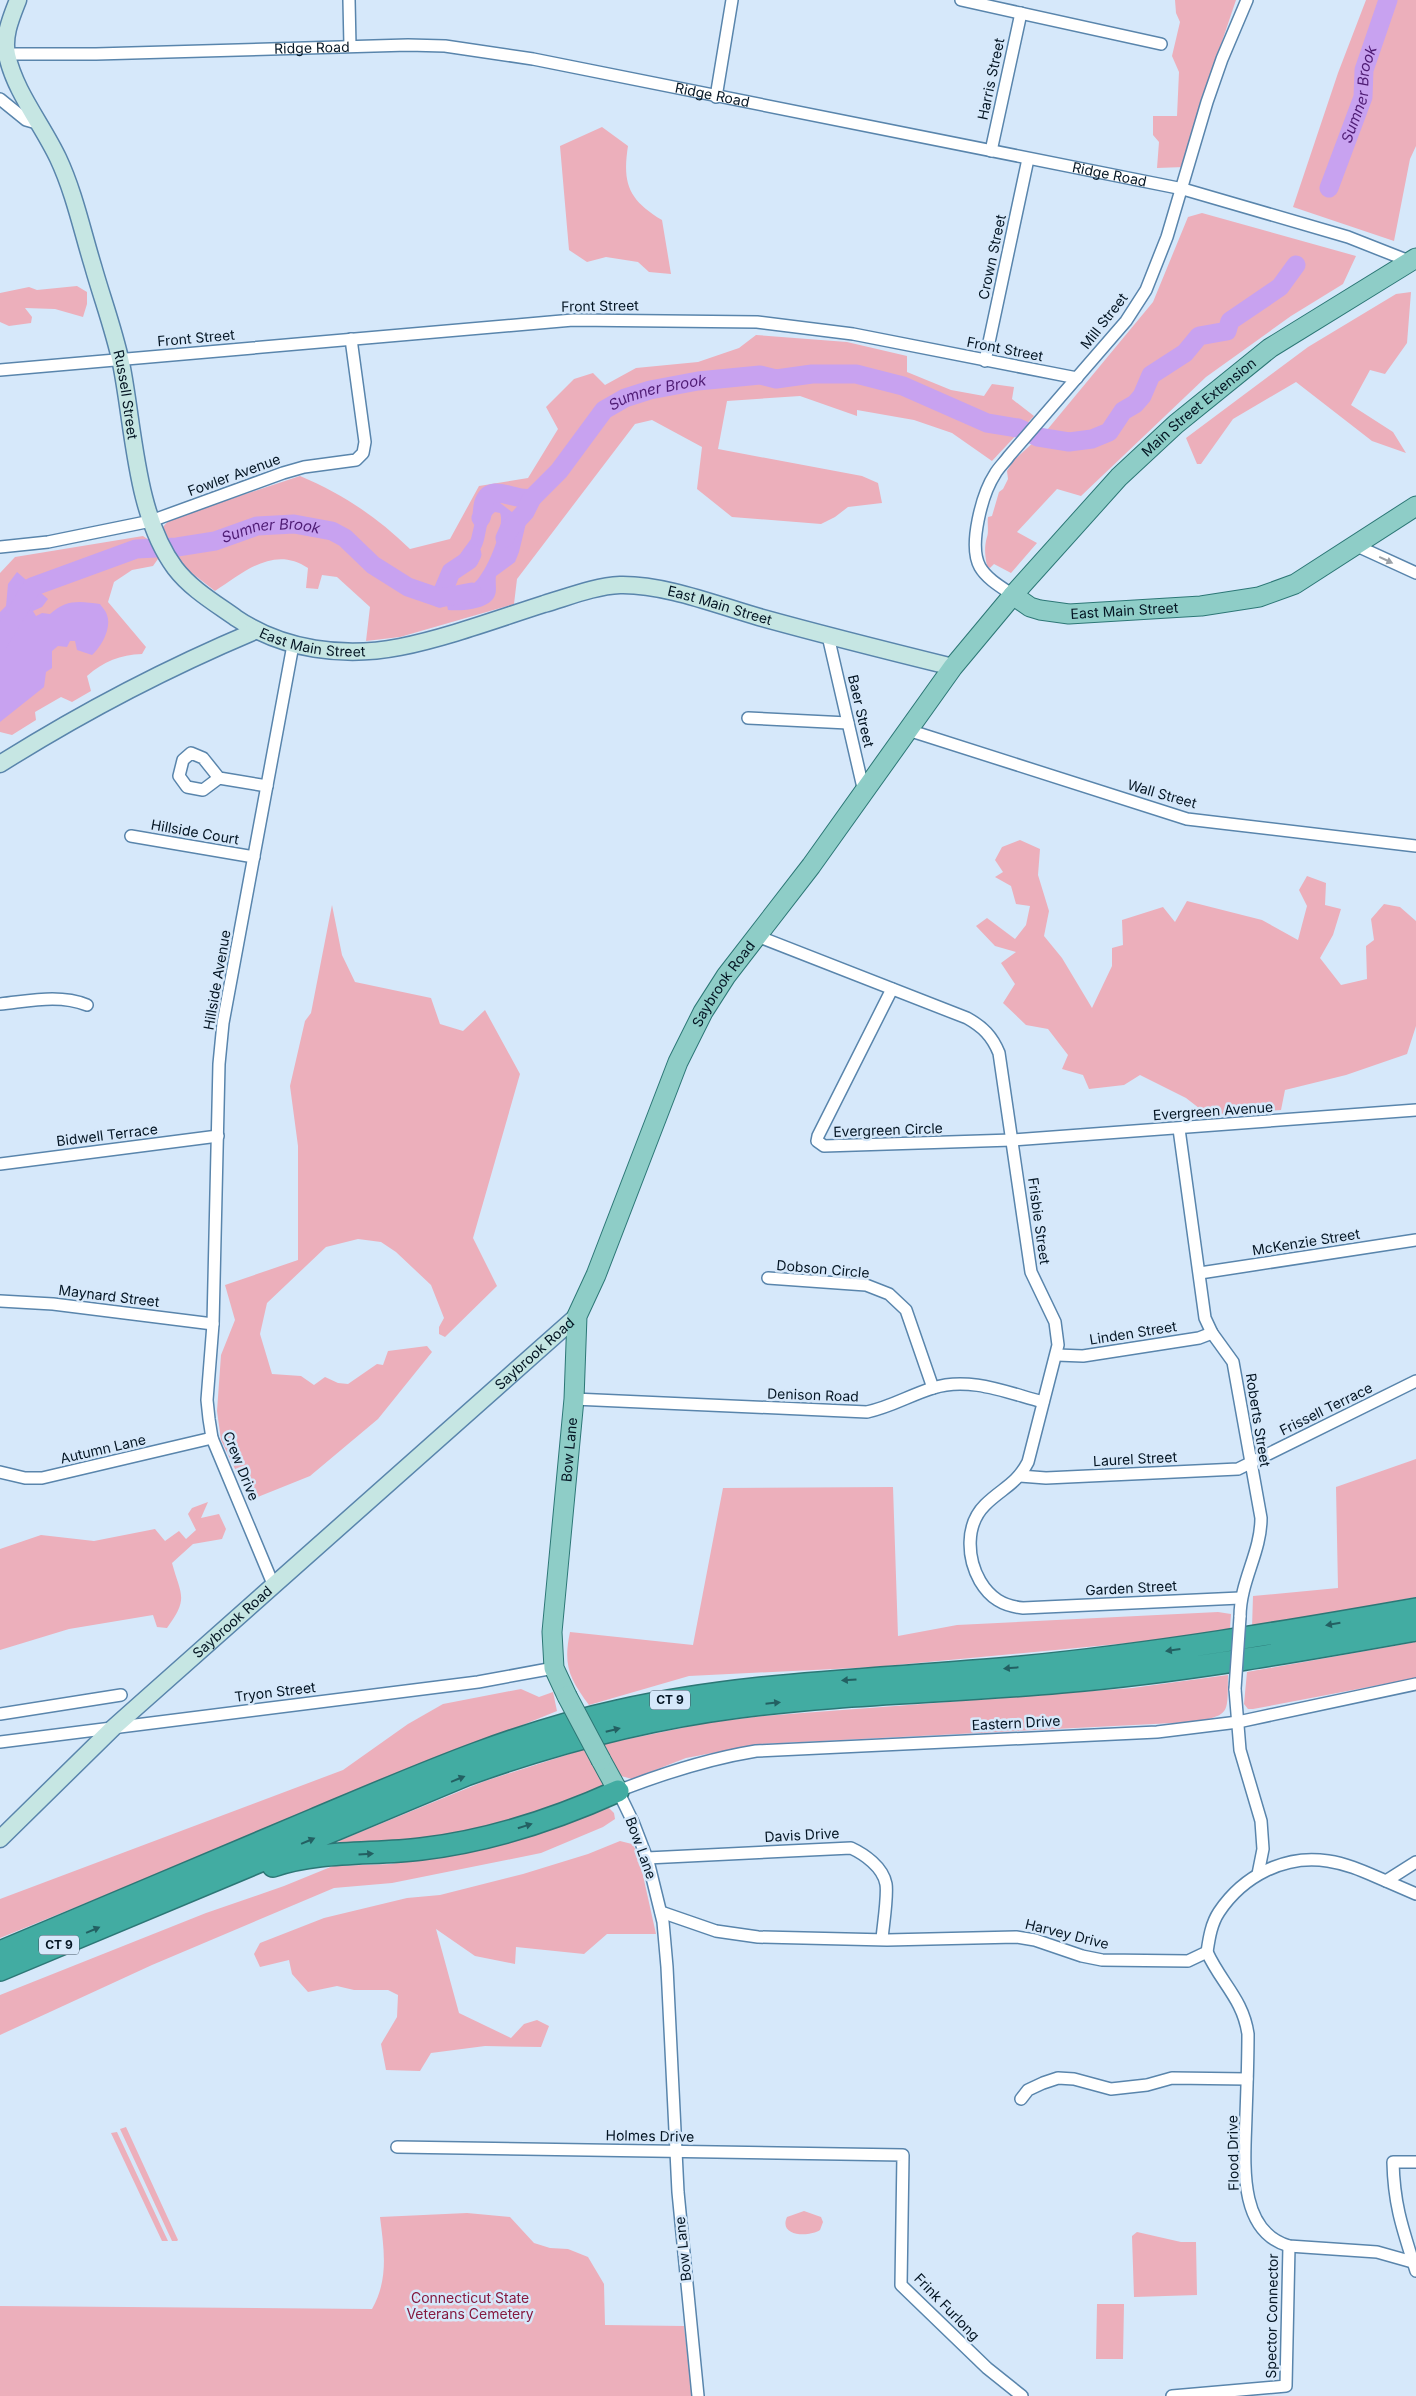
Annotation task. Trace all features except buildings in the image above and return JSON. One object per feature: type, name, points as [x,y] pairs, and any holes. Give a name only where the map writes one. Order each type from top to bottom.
[{"type":"highway","name":"CT 9","points":[[0,1952],[500,1744],[615,1711],[695,1696],[777,1685],[1018,1667],[1140,1654],[1258,1637],[1416,1609]]},
{"type":"highway","name":"CT 9","points":[[0,1970],[466,1775],[550,1747],[650,1721],[698,1712],[778,1702],[1061,1683],[1141,1674],[1245,1659],[1416,1630]]},
{"type":"highway","points":[[117,1920],[295,1860],[401,1852],[466,1842],[534,1824],[618,1791]]},
{"type":"main road","name":"Russell Street","points":[[18,0],[8,25],[4,54],[65,174],[120,360],[140,474],[151,521],[175,568],[197,590],[255,631]]},
{"type":"main road","name":"Main Street Extension","points":[[1013,595],[1119,477],[1176,424],[1270,348],[1413,260]]},
{"type":"main road","name":"East Main Street","points":[[1013,595],[1030,607],[1069,614],[1154,610],[1259,597],[1295,584],[1357,546],[1416,506]]},
{"type":"main road","name":"East Main Street","points":[[0,764],[63,726],[120,695],[210,650],[255,631],[293,645],[357,650],[397,647],[448,634],[561,599],[619,585],[678,594],[828,636],[953,667]]},
{"type":"main road","points":[[953,667],[1013,595]]},
{"type":"main road","name":"Saybrook Road","points":[[0,1839],[113,1728],[577,1316],[596,1275],[678,1062],[704,1012],[726,976],[811,866],[953,667]]},
{"type":"main road","name":"Bow Lane","points":[[577,1316],[574,1399],[552,1632],[554,1668],[618,1791]]},
{"type":"street","points":[[349,0],[350,46]]},
{"type":"street","points":[[716,97],[732,0]]},
{"type":"street","points":[[961,0],[1161,44]]},
{"type":"street","name":"Mill Street","points":[[1013,595],[986,574],[976,556],[977,527],[984,494],[994,474],[1137,306],[1167,237],[1183,189],[1207,102],[1222,59],[1247,0]]},
{"type":"street","name":"Harris Street","points":[[991,152],[1021,13]]},
{"type":"street","name":"Ridge Road","points":[[4,54],[87,54],[350,46],[445,46],[532,59],[1183,189],[1348,238],[1413,260]]},
{"type":"street","points":[[0,99],[26,120],[40,124]]},
{"type":"street","name":"Crown Street","points":[[985,361],[1028,159]]},
{"type":"street","name":"Front Street","points":[[0,370],[573,320],[757,322],[853,334],[1077,378]]},
{"type":"street","name":"Fowler Avenue","points":[[0,547],[48,542],[151,521],[283,473],[329,462],[352,461],[360,457],[364,450],[365,442],[351,339]]},
{"type":"street","points":[[1357,546],[1416,573]]},
{"type":"street","name":"Baer Street","points":[[828,636],[864,792]]},
{"type":"street","name":"Hillside Avenue","points":[[213,1324],[219,1064],[223,1023],[293,645]]},
{"type":"street","points":[[748,718],[848,723]]},
{"type":"street","name":"Wall Street","points":[[908,730],[1187,819],[1416,846]]},
{"type":"street","points":[[220,778],[267,786]]},
{"type":"street","name":"Hillside Court","points":[[131,836],[254,857]]},
{"type":"street","name":"Frisbie Street","points":[[757,936],[968,1018],[986,1031],[994,1040],[999,1053],[1031,1272],[1054,1322],[1058,1345],[1057,1355],[1028,1462],[1020,1476],[983,1506],[970,1535],[970,1548],[972,1564],[988,1593],[1006,1605],[1023,1608]]},
{"type":"street","name":"Evergreen Circle","points":[[892,990],[820,1132],[818,1143],[834,1147],[1012,1140]]},
{"type":"street","points":[[0,1004],[56,998],[74,1000],[87,1005]]},
{"type":"street","name":"Evergreen Avenue","points":[[1012,1140],[1179,1130],[1416,1110]]},
{"type":"street","name":"Roberts Street","points":[[1179,1130],[1205,1318],[1212,1334],[1233,1362],[1260,1518],[1261,1530],[1240,1598],[1235,1689],[1238,1722]]},
{"type":"street","name":"Bidwell Terrace","points":[[0,1164],[218,1136]]},
{"type":"street","name":"McKenzie Street","points":[[1200,1273],[1416,1240]]},
{"type":"street","name":"Dobson Circle","points":[[768,1278],[866,1285],[889,1294],[906,1310],[933,1388]]},
{"type":"street","name":"Maynard Street","points":[[0,1302],[53,1304],[213,1324]]},
{"type":"street","name":"Crew Drive","points":[[213,1324],[207,1400],[212,1438],[273,1584]]},
{"type":"street","name":"Linden Street","points":[[1057,1355],[1082,1356],[1199,1338],[1212,1334]]},
{"type":"street","name":"Frissell Terrace","points":[[1250,1464],[1416,1381]]},
{"type":"street","name":"Denison Road","points":[[574,1399],[867,1412],[894,1404],[933,1388],[953,1384],[979,1386],[1043,1402]]},
{"type":"street","name":"Autumn Lane","points":[[0,1472],[25,1478],[42,1478],[212,1438]]},
{"type":"street","name":"Laurel Street","points":[[1020,1476],[1046,1478],[1238,1469],[1250,1464]]},
{"type":"street","name":"Garden Street","points":[[1023,1608],[1240,1598]]},
{"type":"street","name":"Tryon Street","points":[[0,1742],[478,1682],[554,1668]]},
{"type":"street","name":"Eastern Drive","points":[[618,1791],[686,1766],[717,1757],[756,1751],[1157,1732],[1238,1722],[1416,1684]]},
{"type":"street","points":[[0,1714],[121,1695]]},
{"type":"street","points":[[1238,1722],[1240,1750],[1261,1822],[1263,1849],[1258,1874]]},
{"type":"street","name":"Bow Lane","points":[[618,1791],[647,1858],[661,1912],[666,1960],[675,2152],[698,2396]]},
{"type":"street","name":"Davis Drive","points":[[647,1858],[851,1848],[861,1853],[874,1864],[886,1883],[882,1939]]},
{"type":"street","points":[[1207,1952],[1210,1931],[1219,1912],[1236,1893],[1258,1874],[1279,1865],[1304,1860],[1327,1861],[1351,1866],[1416,1894]]},
{"type":"street","points":[[1386,1881],[1416,1862]]},
{"type":"street","name":"Harvey Drive","points":[[661,1912],[716,1931],[758,1938],[1016,1937],[1035,1940],[1082,1956],[1102,1960],[1188,1961],[1207,1952]]},
{"type":"street","name":"Flood Drive","points":[[1207,1952],[1213,1966],[1234,1993],[1246,2016],[1248,2034],[1245,2160],[1247,2193],[1254,2215],[1266,2234],[1278,2243],[1289,2246],[1377,2252],[1415,2265]]},
{"type":"street","points":[[1021,2098],[1028,2090],[1043,2082],[1058,2078],[1074,2079],[1111,2089],[1172,2078],[1247,2079]]},
{"type":"street","name":"Holmes Drive","points":[[397,2147],[903,2155]]},
{"type":"street","name":"Frink Furlong","points":[[903,2155],[901,2285],[987,2368],[1022,2396]]},
{"type":"street","points":[[1415,2265],[1396,2209],[1393,2190],[1394,2162],[1416,2162]]},
{"type":"street","name":"Spector Connector","points":[[1172,2396],[1286,2386],[1289,2246]]},
{"type":"green space","points":[[1175,0],[1236,0],[1207,86],[1184,167],[1157,168],[1159,142],[1153,135],[1153,116],[1177,116],[1179,72],[1172,56],[1180,22],[1176,13]]},
{"type":"green space","points":[[1366,0],[1416,0],[1416,146],[1410,159],[1394,241],[1293,207],[1338,73]]},
{"type":"green space","points":[[602,127],[628,146],[626,171],[630,190],[642,205],[662,220],[671,274],[649,272],[638,262],[606,257],[587,262],[569,250],[560,146]]},
{"type":"green space","points":[[1202,213],[1356,256],[1343,284],[1291,316],[1206,377],[1081,496],[1057,489],[1017,532],[1037,543],[1011,573],[994,564],[990,568],[987,566],[985,552],[988,517],[992,516],[999,492],[1003,489],[1008,479],[1007,471],[1014,460],[1047,430],[1153,302],[1188,217]]},
{"type":"green space","points":[[77,286],[87,292],[87,304],[83,317],[55,309],[25,308],[32,317],[31,323],[9,326],[0,322],[0,293],[29,287],[37,290]]},
{"type":"green space","points":[[1411,292],[1407,343],[1385,374],[1370,370],[1351,405],[1393,432],[1406,453],[1372,441],[1296,382],[1233,419],[1201,464],[1197,464],[1186,438],[1308,347],[1396,294]]},
{"type":"green space","points":[[756,335],[847,342],[907,356],[907,372],[951,390],[984,396],[992,384],[1014,387],[1012,399],[1034,416],[992,461],[952,433],[914,420],[857,410],[857,416],[800,396],[727,401],[718,449],[862,476],[878,483],[882,503],[848,507],[835,517],[821,524],[732,517],[697,489],[702,447],[652,420],[635,424],[517,579],[514,604],[400,637],[366,641],[370,607],[337,577],[322,575],[318,589],[306,588],[308,568],[283,559],[271,560],[248,569],[215,591],[180,564],[163,527],[170,519],[300,476],[359,507],[410,549],[450,539],[479,486],[528,478],[558,429],[546,407],[574,379],[593,373],[605,385],[636,368],[698,362],[739,348]]},
{"type":"green space","points":[[143,536],[149,540],[160,556],[153,566],[132,570],[114,582],[108,602],[146,647],[142,654],[119,657],[100,666],[87,676],[91,691],[72,702],[61,697],[35,712],[36,720],[12,735],[0,732],[0,573],[15,557]]},
{"type":"green space","points":[[1020,840],[1040,849],[1038,875],[1049,911],[1044,936],[1062,958],[1092,1008],[1112,966],[1112,948],[1123,945],[1122,920],[1163,907],[1175,922],[1187,901],[1262,920],[1298,940],[1307,906],[1299,890],[1307,876],[1326,883],[1325,905],[1341,909],[1333,935],[1320,958],[1341,985],[1367,979],[1366,946],[1374,940],[1371,919],[1384,904],[1400,907],[1416,921],[1416,1026],[1407,1054],[1346,1075],[1285,1090],[1281,1110],[1208,1115],[1186,1098],[1140,1075],[1124,1085],[1089,1089],[1083,1075],[1062,1069],[1068,1055],[1048,1029],[1026,1025],[1003,1003],[1015,984],[1001,963],[1016,952],[995,946],[976,926],[987,918],[1015,939],[1026,925],[1030,906],[1016,904],[1011,886],[995,877],[1003,872],[995,860],[1002,847]]},
{"type":"green space","points":[[332,905],[342,955],[355,982],[431,998],[440,1024],[463,1031],[485,1010],[520,1074],[473,1238],[497,1286],[445,1337],[439,1334],[439,1327],[444,1318],[431,1285],[396,1252],[381,1242],[358,1239],[326,1247],[267,1303],[260,1334],[272,1374],[301,1376],[314,1385],[325,1377],[338,1383],[348,1384],[377,1364],[383,1365],[388,1351],[427,1346],[432,1352],[378,1419],[310,1476],[250,1500],[221,1440],[217,1411],[221,1355],[235,1320],[225,1285],[298,1260],[298,1146],[290,1086],[305,1021],[311,1013]]},
{"type":"green space","points":[[1416,1459],[1416,1597],[1252,1628],[1253,1596],[1338,1588],[1336,1487]]},
{"type":"green space","points":[[893,1487],[898,1636],[957,1625],[1218,1612],[1231,1614],[1230,1629],[1223,1634],[875,1667],[689,1676],[589,1705],[582,1695],[569,1671],[567,1654],[570,1632],[693,1645],[723,1488]]},
{"type":"green space","points":[[208,1502],[201,1518],[219,1514],[226,1529],[222,1539],[193,1544],[172,1563],[180,1590],[181,1603],[167,1628],[157,1627],[153,1615],[69,1629],[0,1650],[0,1549],[41,1535],[94,1541],[155,1529],[165,1541],[179,1531],[186,1539],[196,1530],[188,1514],[192,1508]]},
{"type":"green space","points":[[1416,1642],[1416,1678],[1253,1709],[1248,1709],[1244,1704],[1247,1672]]},
{"type":"green space","points":[[1228,1675],[1228,1697],[1225,1710],[1215,1717],[1193,1722],[760,1744],[686,1758],[632,1779],[621,1776],[604,1744],[706,1723],[763,1716],[1132,1688]]},
{"type":"green space","points":[[521,1689],[539,1697],[553,1692],[557,1711],[0,1938],[0,1899],[343,1770],[408,1724],[443,1704]]},
{"type":"green space","points":[[585,1749],[604,1784],[600,1792],[594,1797],[438,1842],[332,1846],[341,1840],[485,1781]]},
{"type":"green space","points":[[608,1807],[614,1813],[615,1819],[603,1827],[541,1853],[392,1883],[334,1888],[152,1965],[0,2035],[0,1995],[206,1913],[284,1886],[333,1866],[391,1864],[466,1851]]},
{"type":"green space","points":[[620,1841],[632,1844],[638,1853],[656,1934],[607,1934],[584,1954],[516,1947],[515,1964],[475,1956],[436,1929],[459,2013],[511,2038],[524,2024],[537,2020],[549,2026],[541,2047],[485,2046],[431,2053],[420,2071],[386,2070],[381,2044],[397,2017],[398,1995],[388,1990],[354,1990],[337,1986],[308,1992],[292,1974],[289,1960],[260,1967],[254,1954],[260,1943],[324,1918],[407,1898],[440,1895],[523,1874],[588,1854]]},
{"type":"green space","points":[[126,2127],[177,2241],[172,2241],[120,2129]]},
{"type":"green space","points":[[117,2132],[168,2241],[162,2241],[111,2133]]},
{"type":"green space","points":[[804,2211],[821,2217],[823,2222],[820,2230],[809,2234],[796,2234],[787,2228],[785,2224],[787,2217]]},
{"type":"green space","name":"Connecticut State Veterans Cemetery","points":[[467,2213],[510,2217],[534,2243],[550,2248],[568,2249],[588,2257],[604,2284],[605,2325],[684,2326],[692,2396],[0,2396],[0,2306],[372,2309],[381,2287],[384,2264],[380,2217]]},
{"type":"green space","points":[[1137,2232],[1181,2242],[1196,2242],[1197,2295],[1134,2297],[1132,2236]]},
{"type":"green space","points":[[1097,2304],[1124,2304],[1123,2359],[1096,2359]]},
{"type":"shaded area","points":[[486,492],[526,523],[519,552],[515,562],[496,576],[496,593],[492,600],[481,607],[448,610],[446,600],[451,591],[473,584],[478,579],[488,562],[497,540],[501,520],[500,513],[495,512],[489,519],[484,542],[478,553],[460,570],[454,569],[453,564],[471,539],[478,509]]},
{"type":"shaded area","points":[[17,572],[48,599],[42,607],[33,611],[36,616],[42,613],[50,614],[68,603],[93,603],[100,604],[105,611],[108,626],[102,642],[92,655],[77,650],[75,641],[70,641],[67,647],[58,646],[52,651],[52,668],[46,672],[44,687],[0,722],[0,612],[6,606],[8,584]]},
{"type":"waterway","name":"Sumner Brook","points":[[1329,188],[1363,97],[1364,70],[1388,0]]},
{"type":"waterway","name":"Sumner Brook","points":[[505,538],[509,529],[525,512],[532,498],[559,471],[604,410],[625,398],[650,390],[698,381],[760,375],[776,379],[812,374],[856,374],[903,386],[987,423],[1018,428],[1038,437],[1069,442],[1092,439],[1109,432],[1123,411],[1135,404],[1142,396],[1151,375],[1185,353],[1199,336],[1227,331],[1230,321],[1280,287],[1296,265]]},
{"type":"waterway","points":[[481,518],[484,502],[492,494],[498,493],[518,498],[532,498]]},
{"type":"waterway","name":"Sumner Brook","points":[[0,640],[32,587],[136,549],[177,547],[215,541],[257,526],[294,524],[332,531],[345,538],[373,565],[408,587],[440,598],[472,592]]},
{"type":"waterway","points":[[440,598],[451,572],[469,560],[472,554]]}]
